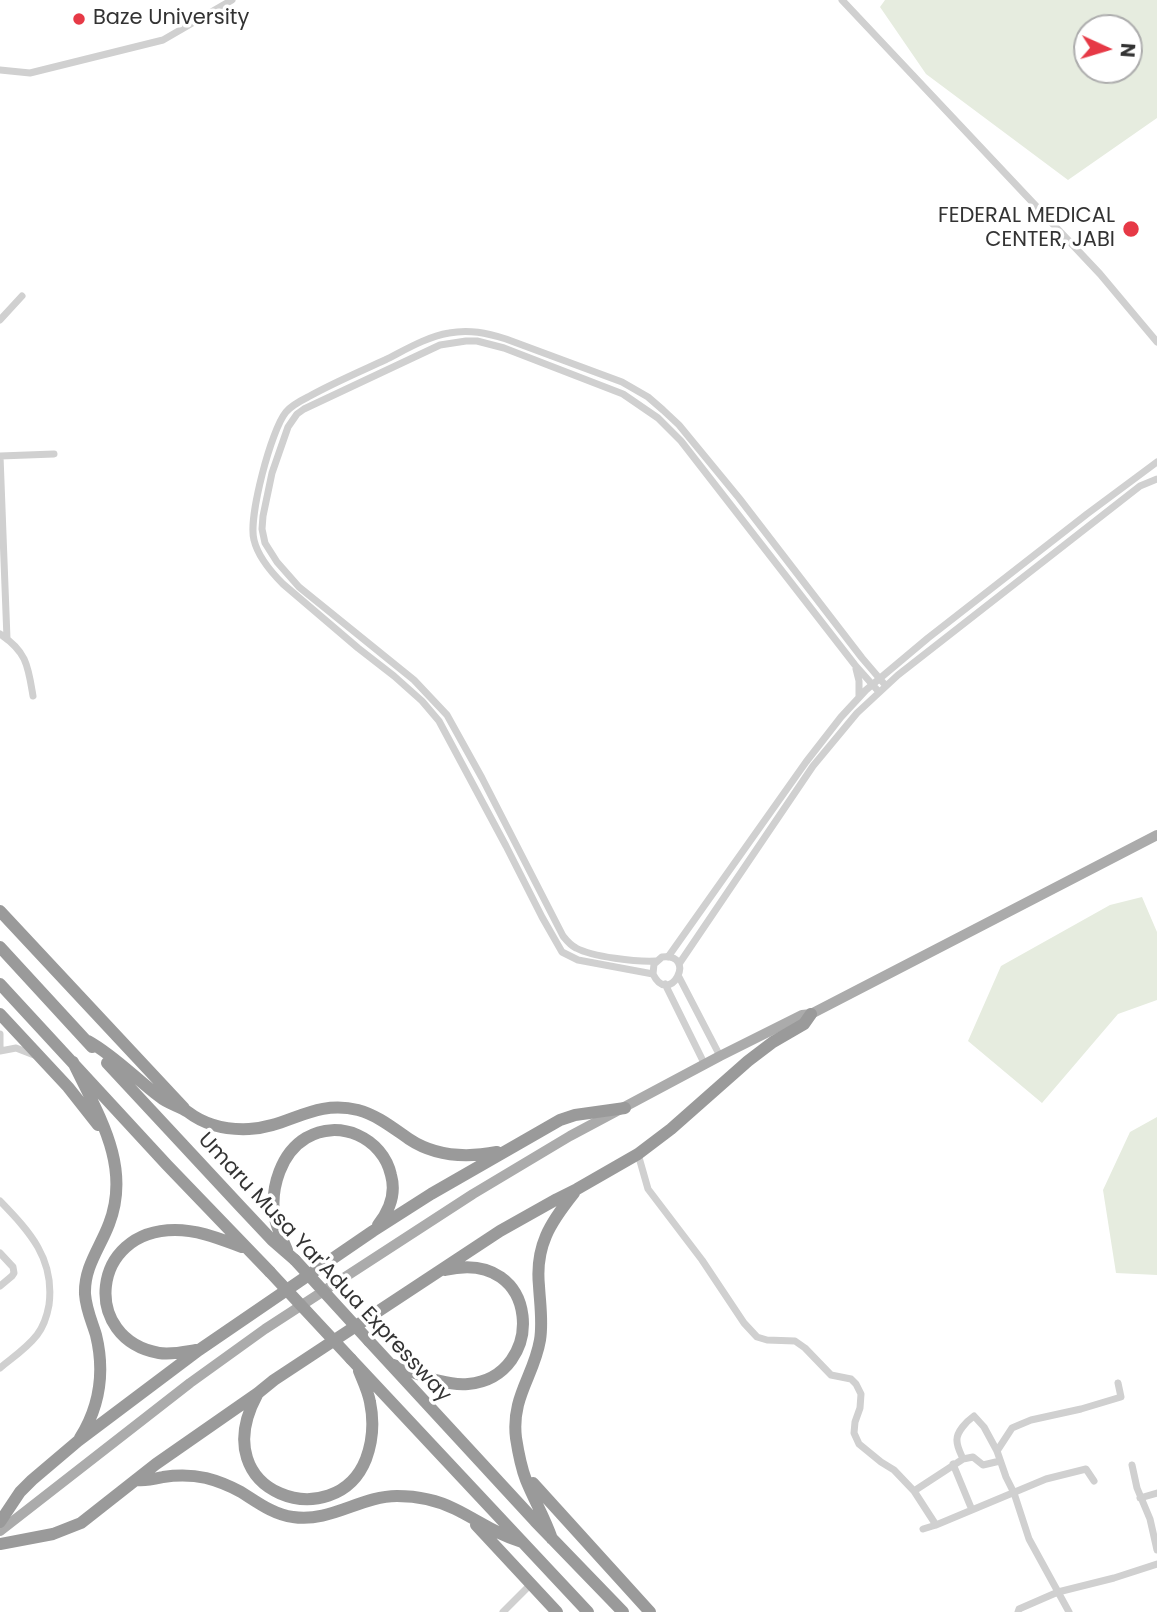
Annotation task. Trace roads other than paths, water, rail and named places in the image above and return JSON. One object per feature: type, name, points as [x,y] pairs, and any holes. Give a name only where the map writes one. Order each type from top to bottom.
[{"type":"highway","name":"Umaru Musa Yar'Adua Expressway","points":[[0,911],[187,1111]]},
{"type":"highway","name":"Umaru Musa Yar'Adua Expressway","points":[[0,947],[623,1612]]},
{"type":"highway","name":"Umaru Musa Yar'Adua Expressway","points":[[0,984],[588,1612]]},
{"type":"highway","points":[[0,1014],[68,1087],[98,1124],[114,1156]]},
{"type":"highway","points":[[0,1544],[47,1536],[74,1526],[97,1511],[156,1464],[274,1380],[500,1231],[638,1154],[671,1129],[748,1061],[804,1024],[811,1014]]},
{"type":"highway","points":[[88,1041],[105,1051],[163,1100],[202,1121],[216,1125],[247,1129],[273,1125],[327,1107],[350,1108],[374,1116],[420,1145],[442,1153],[472,1156],[507,1150]]},
{"type":"highway","points":[[73,1062],[105,1127],[114,1156],[116,1191],[110,1222],[89,1268],[85,1293],[101,1359],[100,1389],[90,1419],[78,1441]]},
{"type":"highway","points":[[0,1522],[20,1492],[78,1441],[199,1350],[373,1231],[431,1194],[560,1120],[575,1115],[625,1108]]},
{"type":"highway","points":[[292,1257],[274,1215],[276,1183],[288,1155],[306,1138],[316,1134],[342,1130],[355,1133],[366,1138],[384,1158],[391,1172],[393,1195],[383,1218],[373,1231]]},
{"type":"highway","points":[[552,1539],[527,1481],[518,1450],[515,1422],[517,1405],[541,1338],[538,1280],[540,1256],[554,1219],[577,1189]]},
{"type":"highway","points":[[199,1350],[156,1352],[135,1345],[121,1334],[109,1315],[106,1302],[107,1276],[121,1251],[134,1240],[160,1231],[207,1234],[246,1248]]},
{"type":"highway","points":[[390,1364],[437,1381],[470,1384],[499,1372],[519,1348],[523,1315],[517,1297],[504,1280],[474,1267],[438,1272]]},
{"type":"highway","points":[[258,1393],[250,1408],[244,1433],[247,1457],[257,1476],[269,1488],[290,1497],[304,1499],[328,1496],[358,1475],[372,1440],[370,1401],[354,1362]]},
{"type":"highway","points":[[522,1465],[538,1489],[650,1612]]},
{"type":"highway","points":[[137,1480],[178,1476],[205,1478],[237,1490],[274,1511],[298,1518],[324,1516],[384,1497],[421,1498],[457,1510],[502,1535],[522,1542]]},
{"type":"highway","points":[[472,1519],[478,1529],[557,1612]]},
{"type":"main road","points":[[0,1531],[180,1391],[265,1329],[472,1194],[570,1136],[720,1056],[802,1015],[811,1014],[1157,835]]},
{"type":"street","points":[[0,70],[30,73],[163,40],[232,0]]},
{"type":"street","points":[[842,0],[1100,274],[1157,342]]},
{"type":"street","points":[[0,320],[23,296]]},
{"type":"street","points":[[653,974],[588,962],[562,952],[443,727],[431,711],[394,676],[284,584],[262,558],[253,538],[254,516],[273,438],[286,412],[324,388],[434,337],[459,331],[487,333],[622,382],[648,397],[679,425],[886,686]]},
{"type":"street","points":[[656,961],[628,960],[580,950],[568,942],[452,723],[428,694],[299,587],[277,562],[263,537],[263,516],[278,451],[297,414],[328,396],[440,345],[466,341],[504,348],[622,394],[669,427],[879,692]]},
{"type":"street","points":[[33,696],[25,659],[18,648],[3,636],[0,456],[54,454]]},
{"type":"street","points":[[668,957],[806,762],[859,697],[889,669],[1034,554],[1155,466]]},
{"type":"street","points":[[679,964],[813,766],[857,713],[934,646],[1140,486],[1157,479]]},
{"type":"street","points":[[262,558],[271,552]]},
{"type":"street","points":[[855,665],[859,697]]},
{"type":"street","points":[[868,665],[878,670],[889,669]]},
{"type":"street","points":[[472,782],[482,778]]},
{"type":"street","points":[[506,846],[516,842]]},
{"type":"street","points":[[721,882],[729,887]]},
{"type":"street","points":[[542,917],[551,912]]},
{"type":"street","points":[[662,957],[668,957],[679,964],[680,971],[671,984],[665,984],[656,980],[653,967],[662,957]]},
{"type":"street","points":[[678,977],[720,1056]]},
{"type":"street","points":[[665,984],[705,1065]]},
{"type":"street","points":[[0,1034],[0,1051],[16,1048],[40,1057]]},
{"type":"street","points":[[638,1154],[648,1189],[702,1260],[744,1323],[757,1337],[795,1341],[806,1348],[831,1375],[851,1379],[856,1384],[861,1394],[855,1422],[859,1444],[894,1470],[914,1490],[936,1525]]},
{"type":"street","points":[[0,1201],[21,1222],[39,1247],[48,1270],[50,1294],[47,1318],[37,1335],[0,1368]]},
{"type":"street","points":[[0,1253],[13,1267],[14,1273],[0,1286]]},
{"type":"street","points":[[997,1451],[1012,1428],[1031,1420],[1121,1397],[1118,1384]]},
{"type":"street","points":[[963,1459],[957,1437],[974,1416],[984,1427],[997,1451],[1029,1539],[1069,1612]]},
{"type":"street","points":[[914,1490],[963,1459],[973,1457],[984,1465],[1000,1461]]},
{"type":"street","points":[[953,1464],[972,1510]]},
{"type":"street","points":[[1132,1465],[1157,1550]]},
{"type":"street","points":[[923,1529],[1046,1479],[1086,1469],[1094,1480]]},
{"type":"street","points":[[1140,1499],[1157,1493]]},
{"type":"street","points":[[1017,1612],[1058,1592],[1157,1564]]},
{"type":"street","points":[[503,1612],[531,1584]]},
{"type":"place","name":"Baze University","points":[[79,19]]},
{"type":"place","name":"FEDERAL MEDICAL CENTER, JABI","points":[[1131,229]]}]
